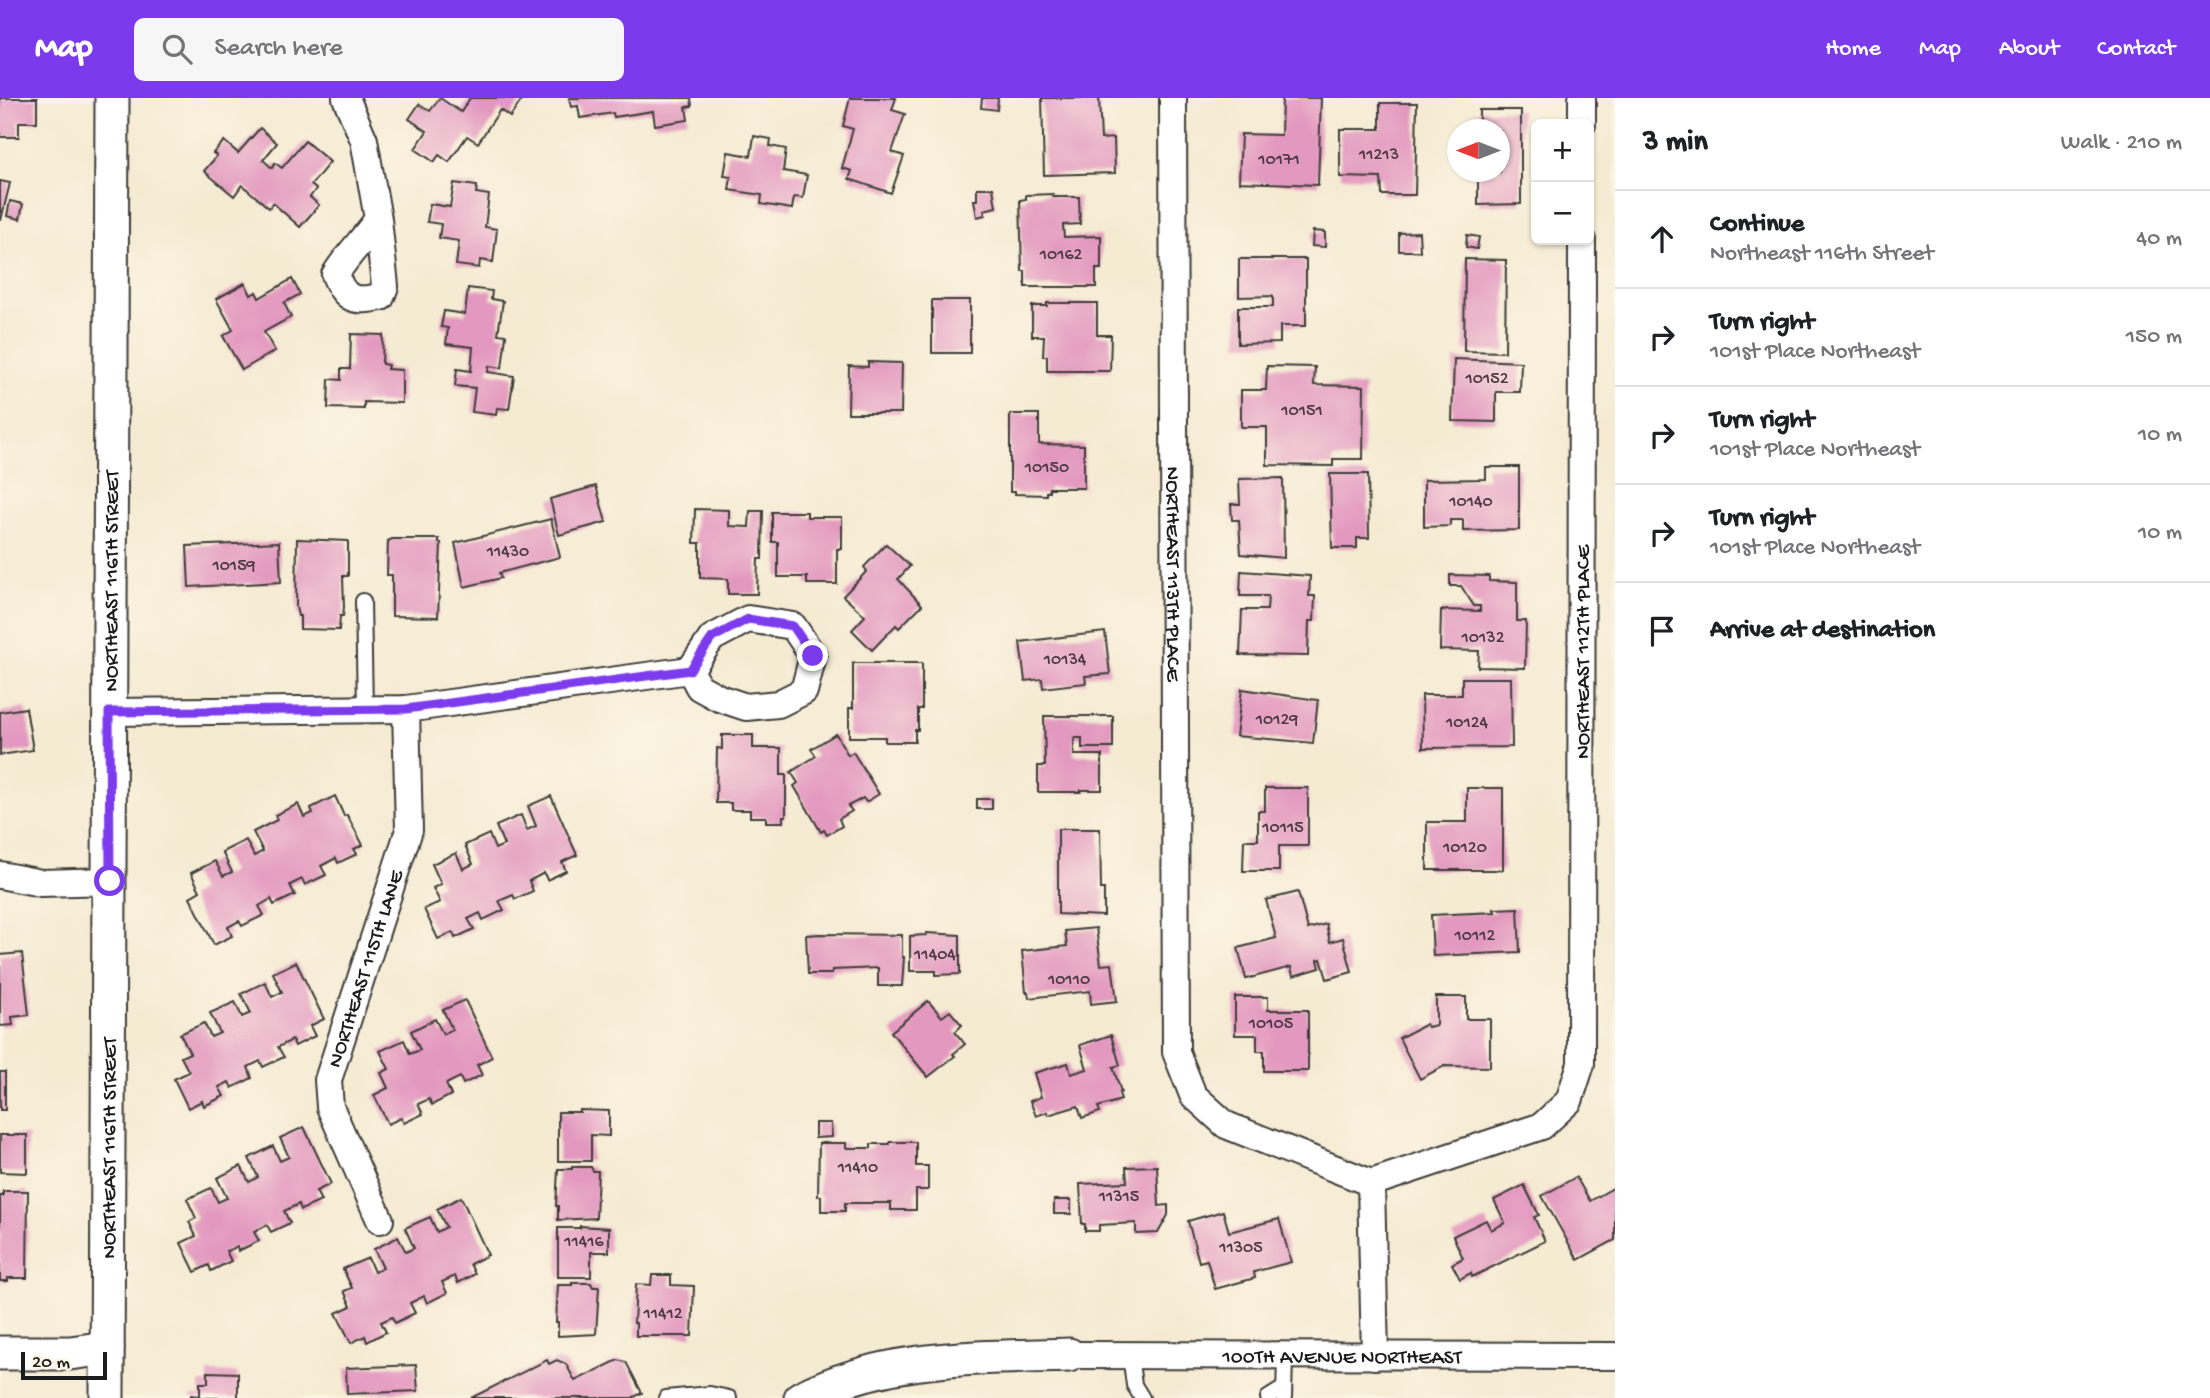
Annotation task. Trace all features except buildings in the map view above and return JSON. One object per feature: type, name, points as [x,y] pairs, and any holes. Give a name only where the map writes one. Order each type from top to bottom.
[{"type":"street","name":"NORTHEAST 116TH STREET","points":[[107,1398],[114,98]]},
{"type":"street","points":[[346,98],[364,140],[378,219]]},
{"type":"street","name":"NORTHEAST 113TH PLACE","points":[[1173,98],[1176,1052],[1193,1096],[1226,1125],[1371,1183]]},
{"type":"street","points":[[1582,98],[1582,119]]},
{"type":"street","name":"NORTHEAST 112TH PLACE","points":[[1371,1183],[1542,1126],[1569,1101],[1580,1064],[1582,245]]},
{"type":"street","points":[[109,712],[406,709],[690,670]]},
{"type":"street","name":"NORTHEAST 115TH LANE","points":[[380,1220],[330,1107],[328,1080],[410,830],[406,709]]},
{"type":"street","points":[[0,875],[41,883],[110,881]]},
{"type":"street","points":[[1371,1183],[1375,1356]]},
{"type":"street","points":[[0,1353],[70,1353],[107,1348]]},
{"type":"street","points":[[802,1398],[868,1371],[940,1359],[1069,1355]]},
{"type":"street","name":"100TH AVENUE NORTHEAST","points":[[1069,1355],[1615,1356]]},
{"type":"lane","points":[[363,601],[365,709]]},
{"type":"lane","points":[[1130,1355],[1135,1385],[1142,1398]]},
{"type":"lane","points":[[1268,1398],[1284,1393],[1285,1355]]},
{"type":"lane","points":[[666,1398],[709,1394],[729,1398]]},
{"type":"route","points":[[110,881],[109,712],[406,709],[690,670],[712,638],[748,619],[793,626],[813,656]]}]
